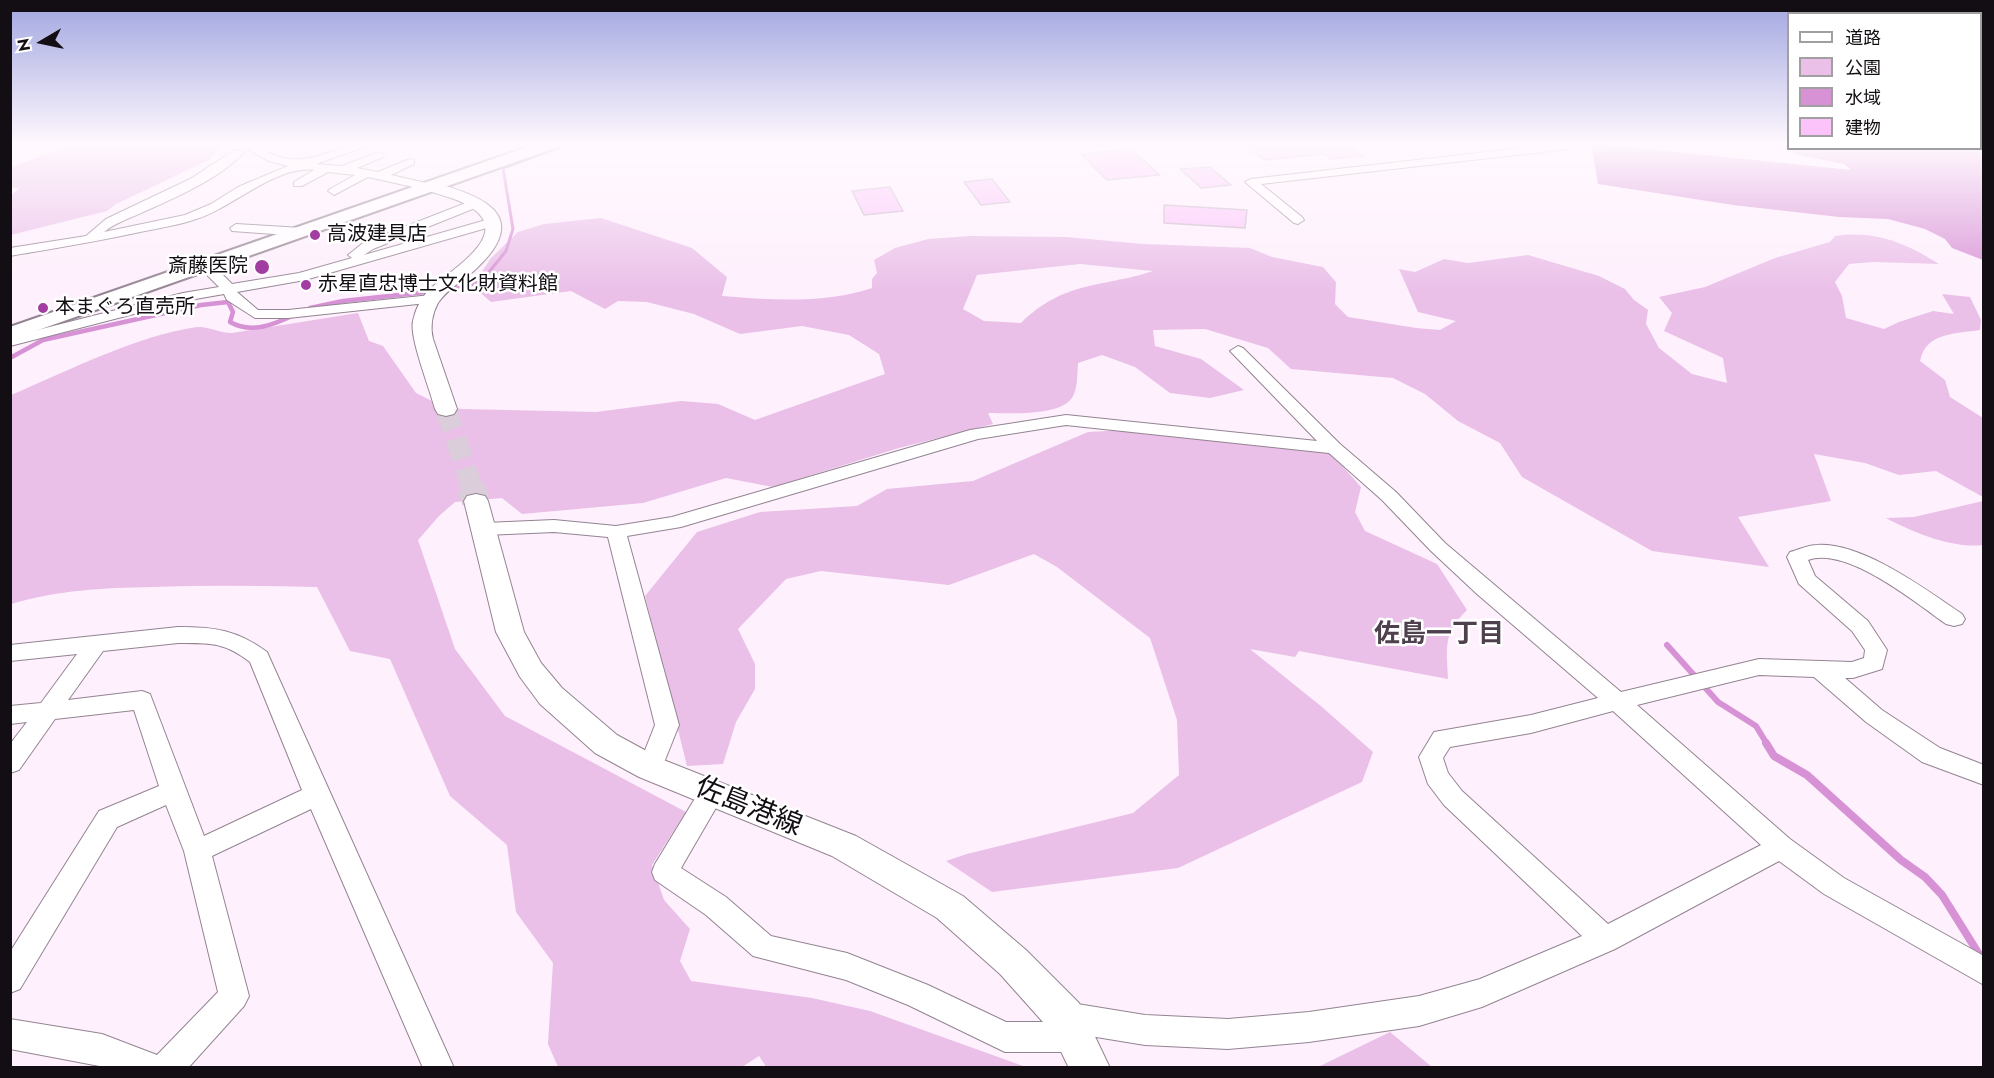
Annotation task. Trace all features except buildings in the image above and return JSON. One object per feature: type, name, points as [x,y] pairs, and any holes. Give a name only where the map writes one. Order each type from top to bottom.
[{"type":"highway","points":[[10,334],[414,193]]},
{"type":"main road","points":[[446,409],[423,340],[422,321],[433,297],[485,250],[493,239],[495,230],[487,211],[448,193]]},
{"type":"main road","name":"佐島港線","points":[[480,515],[510,632],[530,670],[551,696],[580,723],[606,744],[650,768],[844,846],[951,907],[1012,962],[1070,1027],[1090,1068]]},
{"type":"street","points":[[90,239],[112,219],[143,208],[171,193]]},
{"type":"street","points":[[10,252],[90,239],[189,218],[215,207],[236,193]]},
{"type":"street","points":[[1265,193],[1298,220]]},
{"type":"street","points":[[338,267],[368,246],[476,204]]},
{"type":"street","points":[[10,342],[172,300],[300,277],[493,222]]},
{"type":"street","points":[[236,228],[302,232]]},
{"type":"street","points":[[206,266],[229,289],[232,297],[255,314],[267,315],[433,297]]},
{"type":"street","points":[[1238,351],[1334,448],[1389,496],[1438,547],[1484,589],[1618,702],[1781,847],[1834,886],[1983,972]]},
{"type":"street","points":[[480,515],[554,526],[616,531],[674,523],[976,434],[1066,420],[1334,448]]},
{"type":"street","points":[[616,531],[667,725],[650,768]]},
{"type":"street","points":[[1605,940],[1453,798],[1437,777],[1431,757],[1442,739],[1531,724],[1759,667],[1853,670],[1874,663],[1876,650],[1860,626],[1806,579],[1797,557],[1818,551],[1856,560],[1889,577],[1954,619]]},
{"type":"street","points":[[10,653],[178,635],[214,635],[241,644],[259,658],[317,795],[439,1068]]},
{"type":"street","points":[[10,763],[95,645]]},
{"type":"street","points":[[1821,670],[1874,716],[1931,755],[1983,776]]},
{"type":"street","points":[[10,715],[142,700],[173,791],[197,851],[234,996],[166,1068]]},
{"type":"street","points":[[10,979],[108,819],[173,791]]},
{"type":"street","points":[[711,794],[665,872],[716,906],[763,947],[847,967],[918,995],[1005,1037],[1070,1027],[1228,1034],[1309,1027],[1419,1011],[1482,993],[1605,940],[1781,847]]},
{"type":"street","points":[[197,851],[317,795]]},
{"type":"street","points":[[10,1034],[102,1049],[150,1068]]},
{"type":"green space","points":[[139,193],[107,211],[11,235],[11,195]]},
{"type":"green space","points":[[601,218],[692,248],[727,277],[722,296],[798,300],[836,297],[872,288],[872,279],[877,273],[874,260],[895,248],[928,239],[970,236],[1067,237],[1143,244],[1250,248],[1272,257],[1323,267],[1336,282],[1335,304],[1348,317],[1440,330],[1456,321],[1418,312],[1399,269],[1415,272],[1444,259],[1468,263],[1528,255],[1599,276],[1625,289],[1634,300],[1648,310],[1646,324],[1659,348],[1692,374],[1727,383],[1723,358],[1664,331],[1672,313],[1659,297],[1705,287],[1775,258],[1830,242],[1835,236],[1877,237],[1902,244],[1939,264],[1873,262],[1849,264],[1835,282],[1842,296],[1846,318],[1884,329],[1933,311],[1954,314],[1942,294],[1970,297],[1981,320],[1980,330],[1943,336],[1928,344],[1920,361],[1945,380],[1950,397],[1983,418],[1983,497],[1936,471],[1899,475],[1865,463],[1814,454],[1831,501],[1738,517],[1769,567],[1652,551],[1522,477],[1500,443],[1458,421],[1425,394],[1393,378],[1291,369],[1268,348],[1205,329],[1153,330],[1155,346],[1201,359],[1244,390],[1210,398],[1170,393],[1135,367],[1102,355],[1078,363],[1075,392],[1067,403],[1058,408],[1021,413],[988,413],[993,424],[899,448],[773,487],[726,478],[643,503],[522,514],[502,498],[455,502],[418,540],[455,649],[505,716],[686,812],[652,865],[664,900],[690,929],[680,961],[691,981],[812,998],[870,1011],[1026,1067],[767,1068],[759,1056],[742,1067],[558,1067],[548,1044],[553,963],[516,912],[507,845],[450,796],[390,659],[350,651],[317,587],[116,588],[64,593],[11,604],[11,395],[102,355],[150,338],[197,327],[232,333],[358,313],[369,341],[383,346],[416,393],[444,407],[462,409],[596,412],[681,401],[718,404],[755,420],[885,374],[879,354],[849,335],[802,326],[740,334],[694,314],[647,302],[618,301],[605,309],[571,291],[491,302],[476,289],[477,279],[491,258],[518,232],[544,224]],"holes":[[[1080,264],[1153,271],[1068,292],[1037,309],[1021,323],[984,321],[963,309],[977,275]]]},
{"type":"green space","points":[[1127,430],[1329,451],[1361,487],[1355,512],[1365,531],[1437,564],[1467,610],[1450,634],[1447,650],[1448,679],[1299,651],[1295,657],[1250,649],[1373,752],[1362,782],[1178,868],[992,892],[946,861],[1133,813],[1179,775],[1177,720],[1150,638],[1057,567],[1034,554],[949,585],[821,571],[786,579],[738,629],[755,664],[755,689],[736,722],[723,764],[687,766],[645,596],[697,532],[760,512],[857,506],[887,489],[973,481],[1088,432]]},
{"type":"green space","points":[[1983,501],[1983,545],[1971,546],[1946,542],[1920,534],[1886,518],[1914,517]]},
{"type":"green space","points":[[1390,1032],[1432,1067],[1318,1067]]},
{"type":"water","points":[[1658,193],[1983,193],[1983,260],[1952,248],[1945,239],[1925,229],[1888,219],[1839,217],[1733,205]]},
{"type":"waterway","points":[[447,289],[470,286],[485,277],[506,251],[513,229],[507,193]]},
{"type":"waterway","points":[[412,293],[432,291]]},
{"type":"waterway","points":[[310,308],[343,301],[426,292]]},
{"type":"waterway","points":[[10,358],[43,340],[201,305],[228,302],[233,312],[230,322],[238,326],[254,328],[270,325],[294,315]]},
{"type":"waterway","points":[[1667,645],[1718,702],[1756,726],[1767,744]]},
{"type":"waterway","points":[[1766,743],[1774,756],[1807,775],[1901,860],[1925,877],[1942,895],[1982,959]]},
{"type":"tunnel","points":[[446,409],[472,488]]},
{"type":"tunnel","points":[[471,487],[476,501]]},
{"type":"place","name":"高波建具店","points":[[315,235]]},
{"type":"place","name":"斎藤医院","points":[[262,267]]},
{"type":"place","name":"赤星直忠博士文化財資料館","points":[[306,285]]},
{"type":"place","name":"本まぐろ直売所","points":[[43,308]]},
{"type":"district","name":"佐島一丁目","points":[[1439,636]]}]
